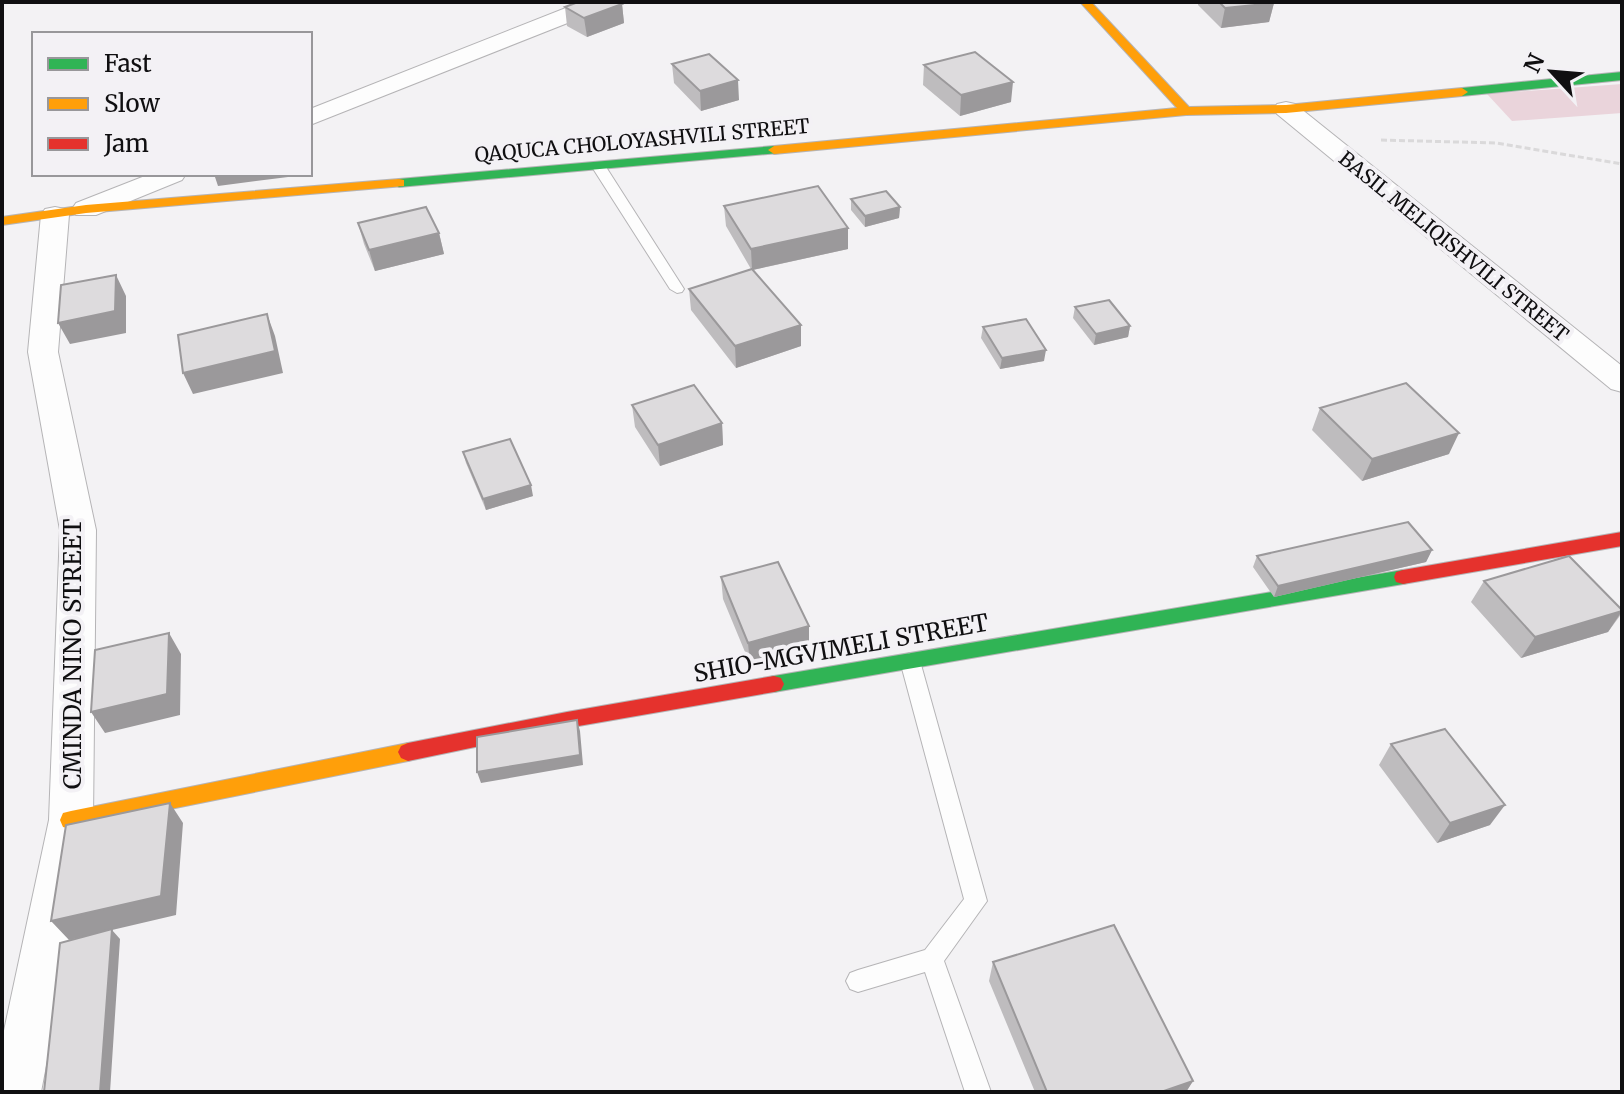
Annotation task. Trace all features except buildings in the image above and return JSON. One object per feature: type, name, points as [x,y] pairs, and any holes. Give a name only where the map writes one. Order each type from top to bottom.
[{"type":"street","points":[[312,117],[600,2]]},
{"type":"street","points":[[1085,2],[1186,111]]},
{"type":"street","name":"QAQUCA CHOLOYASHVILI STREET","points":[[2,221],[71,212],[599,167],[1186,111],[1286,109],[1622,76]]},
{"type":"street","name":"BASIL MELIQISHVILI STREET","points":[[1286,109],[1622,382]]},
{"type":"street","points":[[71,212],[168,176]]},
{"type":"street","name":"CMINDA NINO STREET","points":[[16,1092],[71,820],[78,530],[43,352],[71,212]]},
{"type":"street","name":"SHIO-MGVIMELI STREET","points":[[71,820],[567,720],[1622,539]]},
{"type":"lane","points":[[599,167],[677,289]]},
{"type":"lane","points":[[858,981],[932,959],[976,901],[910,661]]},
{"type":"lane","points":[[932,959],[978,1092]]},
{"type":"path","points":[[1319,138],[1496,143],[1622,164]]},
{"type":"shaded area","points":[[1622,84],[1622,113],[1512,121],[1487,94]]},
{"type":"traffic: fast","points":[[1462,92],[1622,76]]},
{"type":"traffic: fast","points":[[399,183],[774,150]]},
{"type":"traffic: fast","points":[[774,684],[1403,577]]},
{"type":"traffic: slow","points":[[1085,2],[1186,111]]},
{"type":"traffic: slow","points":[[774,150],[1186,111],[1286,109],[1462,92]]},
{"type":"traffic: slow","points":[[2,221],[86,209],[399,183]]},
{"type":"traffic: slow","points":[[71,820],[408,752]]},
{"type":"traffic: jam","points":[[1403,577],[1622,539]]},
{"type":"traffic: jam","points":[[408,752],[567,720],[774,684]]}]
